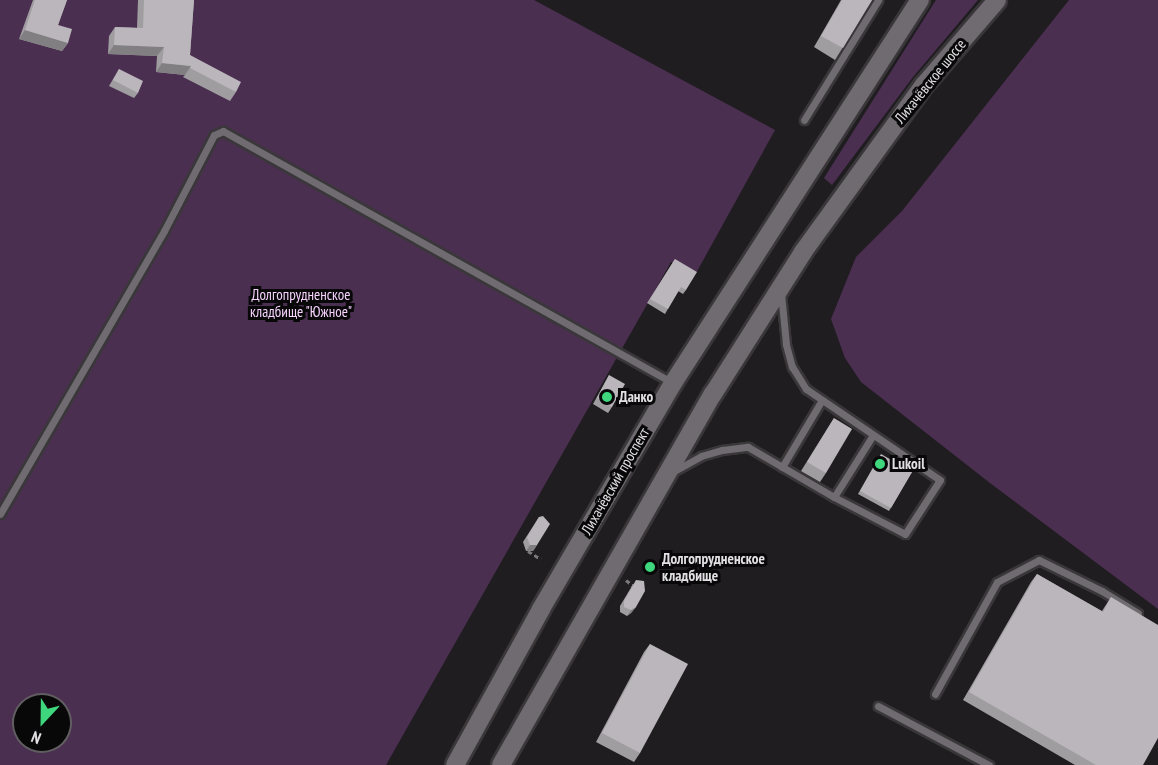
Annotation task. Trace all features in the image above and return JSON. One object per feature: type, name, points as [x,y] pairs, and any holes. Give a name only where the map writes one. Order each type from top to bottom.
[{"type":"main road","name":"Лихачёвский проспект","points":[[455,765],[541,609],[673,383],[920,0]]},
{"type":"main road","name":"Лихачёвское шоссе","points":[[780,288],[865,165],[924,85],[998,0]]},
{"type":"main road","points":[[501,765],[713,394],[780,288]]},
{"type":"lane","points":[[804,120],[878,0]]},
{"type":"lane","points":[[0,514],[164,231],[214,135],[223,131],[673,383]]},
{"type":"lane","points":[[664,481],[685,463],[722,450],[748,447],[834,497],[905,534],[940,480],[806,389],[792,367],[786,344],[780,288]]},
{"type":"lane","points":[[782,467],[822,400]]},
{"type":"lane","points":[[834,497],[873,435]]},
{"type":"lane","points":[[935,694],[997,582],[1039,560],[1102,591],[1149,620]]},
{"type":"lane","points":[[878,706],[989,765]]},
{"type":"path","points":[[534,542],[528,551],[541,559]]},
{"type":"path","points":[[626,580],[636,586],[630,596]]},
{"type":"green space","name":"Долгопрудненское кладбище \"Южное\"","points":[[0,0],[534,0],[775,130],[695,275],[671,262],[386,765],[0,765]]},
{"type":"green space","points":[[936,0],[978,0],[913,77],[832,185],[824,178]]},
{"type":"green space","points":[[1069,0],[1158,0],[1158,609],[990,483],[861,382],[845,358],[831,319],[856,257],[902,211]]},
{"type":"building","points":[[35,0],[67,0],[58,25],[72,29],[68,43],[25,30]]},
{"type":"building","points":[[144,0],[194,0],[190,55],[241,82],[236,92],[190,68],[191,66],[162,63],[164,47],[114,45],[115,27],[143,28]]},
{"type":"building","points":[[842,0],[872,0],[843,48],[821,36]]},
{"type":"building","points":[[119,69],[143,81],[138,93],[113,80]]},
{"type":"building","points":[[675,259],[697,272],[686,290],[681,287],[668,309],[650,299]]},
{"type":"building","name":"Данко","points":[[609,375],[625,384],[612,407],[597,398]]},
{"type":"building","points":[[834,418],[852,429],[826,473],[807,462]]},
{"type":"building","points":[[881,454],[912,472],[891,508],[860,491]]},
{"type":"building","points":[[543,516],[550,524],[537,545],[530,545],[527,537],[539,517]]},
{"type":"building","points":[[1037,574],[1103,612],[1111,597],[1158,625],[1158,738],[1143,765],[1096,765],[969,692]]},
{"type":"building","points":[[636,580],[644,581],[645,591],[636,607],[631,610],[624,607],[624,601]]},
{"type":"building","points":[[650,644],[688,664],[640,753],[602,733]]},
{"type":"place","name":"Данко","points":[[607,397]]},
{"type":"place","name":"Lukoil","points":[[880,464]]},
{"type":"place","name":"Долгопрудненское кладбище","points":[[650,567]]}]
